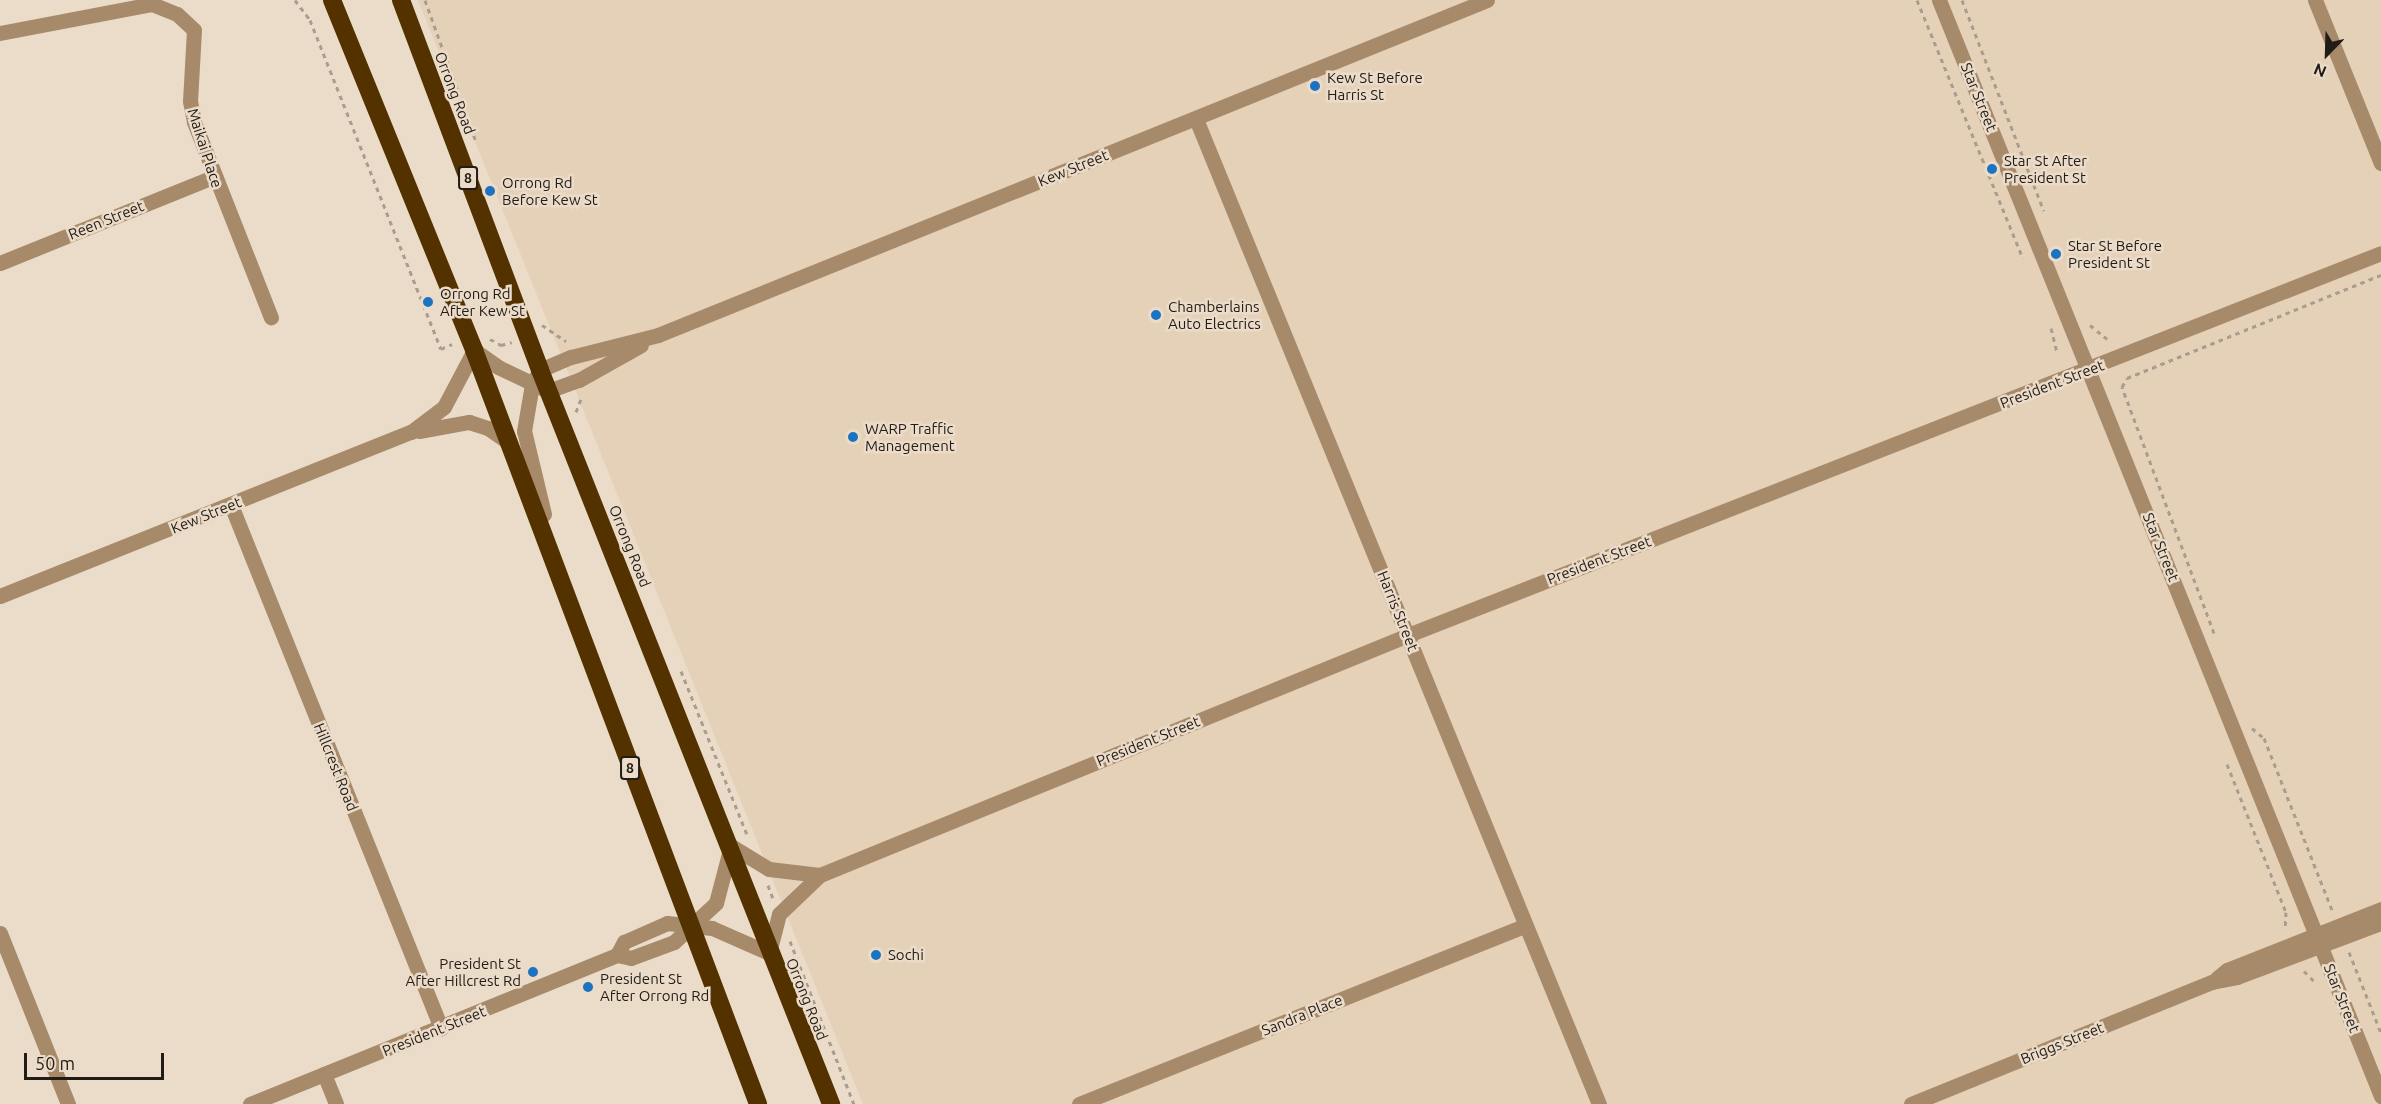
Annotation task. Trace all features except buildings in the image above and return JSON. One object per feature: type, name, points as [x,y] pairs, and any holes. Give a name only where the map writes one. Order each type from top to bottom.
[{"type":"highway","points":[[319,0],[334,6]]},
{"type":"highway","name":"Orrong Road","points":[[401,0],[527,336],[540,381],[731,846],[769,952],[831,1104]]},
{"type":"highway","name":"8","points":[[334,6],[471,343],[572,609],[688,926],[758,1104]]},
{"type":"street","name":"Kew Street","points":[[540,381],[571,357],[658,335],[1487,0]]},
{"type":"street","name":"Star Street","points":[[1939,0],[2381,1096]]},
{"type":"street","points":[[2315,0],[2381,163]]},
{"type":"street","name":"Maikai Place","points":[[0,33],[152,4],[177,14],[194,30],[190,100],[213,177],[271,317]]},
{"type":"street","name":"Harris Street","points":[[1196,119],[1599,1104]]},
{"type":"street","name":"Reen Street","points":[[0,262],[213,177]]},
{"type":"street","name":"President Street","points":[[779,914],[820,875],[1408,635],[2089,370],[2381,253]]},
{"type":"street","name":"Kew Street","points":[[540,381],[579,380],[658,335]]},
{"type":"street","points":[[471,343],[540,381],[524,431],[528,460],[572,609]]},
{"type":"street","name":"Kew Street","points":[[411,432],[444,407],[471,343]]},
{"type":"street","name":"Kew Street","points":[[0,596],[411,432],[469,422],[488,428],[508,442]]},
{"type":"street","name":"Hillcrest Road","points":[[231,505],[441,1029]]},
{"type":"street","name":"President Street","points":[[250,1104],[441,1029],[617,955],[631,958],[674,942],[688,926],[716,903],[731,846],[759,863],[795,874],[820,875]]},
{"type":"street","name":"Briggs Street","points":[[1911,1104],[2212,982],[2237,977],[2381,909]]},
{"type":"street","points":[[688,926],[712,928],[769,952],[779,914]]},
{"type":"street","name":"Briggs Street","points":[[2319,940],[2381,922]]},
{"type":"street","name":"Sandra Place","points":[[1079,1104],[1525,926]]},
{"type":"street","points":[[0,933],[68,1104]]},
{"type":"street","points":[[324,1074],[336,1104]]},
{"type":"path","points":[[294,0],[310,20],[441,349],[471,343],[477,332],[501,345],[546,327]]},
{"type":"path","points":[[425,0],[477,146]]},
{"type":"path","points":[[1917,0],[2024,261]]},
{"type":"path","points":[[1962,0],[2045,212]]},
{"type":"path","points":[[2216,639],[2122,387],[2127,378],[2381,275]]},
{"type":"path","points":[[537,314],[546,327],[566,341]]},
{"type":"path","points":[[2088,321],[2107,339]]},
{"type":"path","points":[[2051,326],[2058,352]]},
{"type":"path","points":[[580,423],[576,411],[583,393]]},
{"type":"path","points":[[678,665],[854,1104]]},
{"type":"path","points":[[2249,726],[2264,738],[2334,914]]},
{"type":"path","points":[[2224,757],[2286,912],[2283,933]]},
{"type":"path","points":[[2348,950],[2381,1033]]},
{"type":"path","points":[[2297,969],[2307,971],[2317,984]]},
{"type":"shaded area","points":[[418,0],[2381,0],[2381,1104],[863,1104]]},
{"type":"place","name":"Kew St Before Harris St","points":[[1315,86]]},
{"type":"place","name":"Star St After President St","points":[[1992,169]]},
{"type":"place","name":"Orrong Rd Before Kew St","points":[[490,191]]},
{"type":"place","name":"Star St Before President St","points":[[2056,254]]},
{"type":"place","name":"Orrong Rd After Kew St","points":[[428,302]]},
{"type":"place","name":"Chamberlains Auto Electrics","points":[[1156,315]]},
{"type":"place","name":"WARP Traffic Management","points":[[853,437]]},
{"type":"place","name":"Sochi","points":[[876,955]]},
{"type":"place","name":"President St After Hillcrest Rd","points":[[533,972]]},
{"type":"place","name":"President St After Orrong Rd","points":[[588,987]]}]
